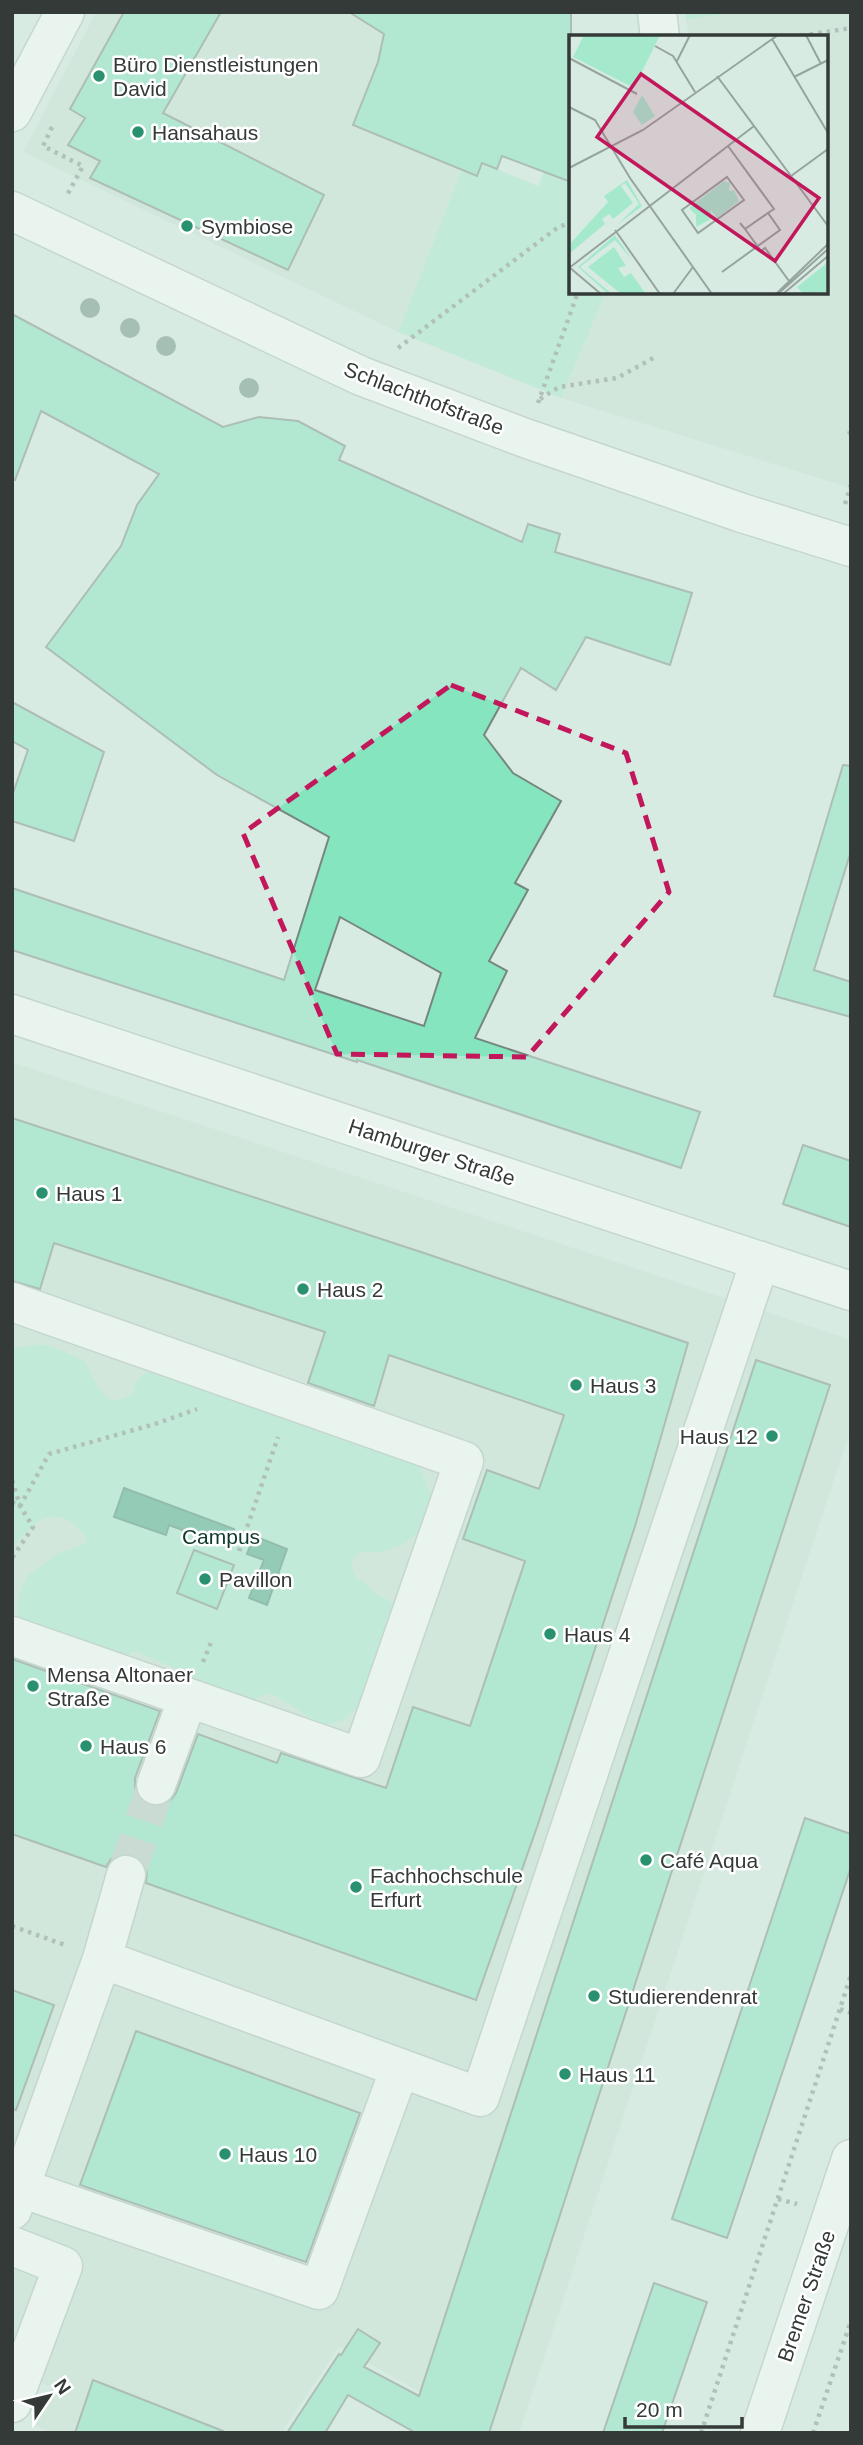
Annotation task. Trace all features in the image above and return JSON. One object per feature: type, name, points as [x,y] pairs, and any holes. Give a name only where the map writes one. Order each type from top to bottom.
[{"type":"street","points":[[12,111],[65,12]]},
{"type":"street","points":[[657,12],[660,35]]},
{"type":"street","name":"Schlachthofstraße","points":[[12,211],[361,376],[525,438],[742,513],[851,547]]},
{"type":"street","name":"Hamburger Straße","points":[[12,1014],[851,1291]]},
{"type":"street","points":[[102,1959],[480,2096],[760,1261]]},
{"type":"street","points":[[12,1302],[464,1461],[361,1758],[12,1636]]},
{"type":"street","points":[[156,1785],[188,1698]]},
{"type":"street","points":[[126,1875],[102,1959],[15,2194],[319,2290],[400,2068]]},
{"type":"street","name":"Bremer Straße","points":[[760,2433],[851,2159]]},
{"type":"street","points":[[12,2246],[63,2266],[15,2397]]},
{"type":"path","points":[[806,35],[851,28]]},
{"type":"path","points":[[49,228],[83,166],[43,146],[55,122]]},
{"type":"path","points":[[361,376],[557,228],[569,223]]},
{"type":"path","points":[[525,438],[577,294]]},
{"type":"path","points":[[540,399],[559,387],[617,378],[657,356]]},
{"type":"path","points":[[239,1551],[292,1400]]},
{"type":"path","points":[[20,1506],[49,1454],[155,1424],[205,1406]]},
{"type":"path","points":[[12,1480],[20,1506],[33,1527],[12,1558]]},
{"type":"path","points":[[12,1502],[20,1506]]},
{"type":"path","points":[[12,1926],[102,1959]]},
{"type":"path","points":[[701,2433],[851,1975]]},
{"type":"path","points":[[840,2009],[851,2013]]},
{"type":"path","points":[[813,2433],[851,2321]]},
{"type":"highlighted area","points":[[451,685],[626,753],[669,892],[527,1057],[337,1054],[243,833]]},
{"type":"shaded area","points":[[96,12],[481,12],[462,170],[398,332],[23,152]]},
{"type":"shaded area","points":[[736,12],[851,12],[851,488],[561,398],[605,294],[828,294],[828,35],[689,35],[686,20]]},
{"type":"shaded area","name":"Fachhochschule Erfurt","points":[[12,1062],[851,1340],[851,1428],[519,2433],[494,2433],[339,2347],[281,2433],[53,2433],[35,2426],[51,2387],[12,2371]]},
{"type":"shaded area","points":[[124,1488],[234,1529],[228,1547],[169,1525],[166,1535],[114,1517]]},
{"type":"shaded area","points":[[254,1536],[287,1549],[267,1605],[249,1598],[264,1560],[247,1554]]},
{"type":"green space","points":[[685,12],[736,12],[686,20]]},
{"type":"green space","points":[[482,163],[538,186],[544,172],[569,179],[569,294],[605,294],[561,398],[398,332],[462,170],[476,176]]},
{"type":"green space","name":"Campus","points":[[48,1345],[85,1361],[102,1393],[108,1398],[123,1398],[134,1392],[136,1381],[146,1373],[157,1372],[406,1455],[420,1468],[432,1497],[423,1527],[404,1544],[382,1552],[361,1552],[354,1557],[351,1567],[356,1578],[395,1607],[369,1696],[343,1720],[329,1724],[319,1723],[274,1695],[265,1694],[255,1700],[244,1699],[136,1651],[112,1660],[52,1628],[35,1629],[24,1625],[17,1607],[27,1576],[57,1554],[84,1544],[87,1538],[66,1519],[47,1517],[29,1529],[12,1550],[12,1348]]},
{"type":"building","name":"Hansahaus","points":[[124,12],[221,12],[163,113],[324,195],[288,270],[90,178],[100,161],[68,145],[85,118],[70,109]]},
{"type":"building","points":[[349,12],[571,12],[569,181],[502,156],[497,169],[482,163],[477,176],[353,125],[378,62],[384,34]]},
{"type":"building","points":[[12,314],[223,427],[259,417],[298,421],[345,446],[339,460],[522,542],[528,524],[560,534],[555,552],[692,593],[670,665],[586,637],[556,690],[521,668],[484,735],[513,773],[561,801],[515,883],[528,890],[489,961],[507,971],[475,1038],[700,1112],[681,1168],[357,1060],[12,950],[12,888],[284,980],[329,837],[217,775],[46,647],[121,546],[137,505],[159,474],[41,411],[15,480],[12,479]],"holes":[[[340,917],[441,973],[424,1026],[315,990]]]},
{"type":"building","points":[[12,702],[104,752],[74,841],[12,821],[12,796],[28,750],[12,741]]},
{"type":"building","points":[[843,765],[851,766],[851,851],[814,970],[851,982],[851,1017],[774,996]]},
{"type":"building","points":[[12,1118],[688,1343],[636,1523],[537,1827],[476,2000],[146,1883],[147,1869],[141,1859],[133,1854],[120,1854],[111,1859],[106,1867],[12,1834],[12,1659],[160,1711],[135,1778],[135,1789],[139,1798],[149,1806],[160,1806],[170,1801],[176,1793],[198,1734],[277,1763],[281,1753],[386,1788],[413,1707],[470,1726],[525,1561],[463,1539],[487,1470],[539,1489],[564,1415],[389,1355],[374,1406],[308,1383],[325,1332],[54,1243],[40,1289],[12,1281]]},
{"type":"building","points":[[803,1145],[851,1161],[851,1227],[783,1204]]},
{"type":"building","points":[[756,1360],[830,1385],[489,2433],[416,2433],[348,2395],[325,2433],[287,2433],[358,2329],[380,2343],[364,2367],[419,2396]]},
{"type":"building","name":"Pavillon","points":[[194,1550],[234,1565],[217,1609],[177,1593]]},
{"type":"building","points":[[805,1818],[851,1834],[851,1867],[727,2238],[672,2219]]},
{"type":"building","points":[[12,1990],[54,2005],[16,2110],[12,2109]]},
{"type":"building","name":"Haus 10","points":[[136,2031],[360,2113],[306,2262],[80,2185]]},
{"type":"building","points":[[654,2283],[707,2302],[662,2433],[603,2433]]},
{"type":"building","points":[[93,2380],[223,2431],[223,2433],[75,2433]]},
{"type":"tunnel","points":[[126,1875],[156,1785]]},
{"type":"place","name":"Büro Dienstleistungen David","points":[[99,76]]},
{"type":"place","name":"Hansahaus","points":[[138,132]]},
{"type":"place","name":"Symbiose","points":[[187,226]]},
{"type":"place","name":"Haus 1","points":[[42,1193]]},
{"type":"place","name":"Haus 2","points":[[303,1289]]},
{"type":"place","name":"Haus 3","points":[[576,1385]]},
{"type":"place","name":"Haus 12","points":[[772,1436]]},
{"type":"place","name":"Pavillon","points":[[205,1579]]},
{"type":"place","name":"Haus 4","points":[[550,1634]]},
{"type":"place","name":"Mensa Altonaer Straße","points":[[33,1686]]},
{"type":"place","name":"Haus 6","points":[[86,1746]]},
{"type":"place","name":"Café Aqua","points":[[646,1860]]},
{"type":"place","name":"Fachhochschule Erfurt","points":[[356,1887]]},
{"type":"place","name":"Studierendenrat","points":[[594,1996]]},
{"type":"place","name":"Haus 11","points":[[565,2074]]},
{"type":"place","name":"Haus 10","points":[[225,2154]]}]
